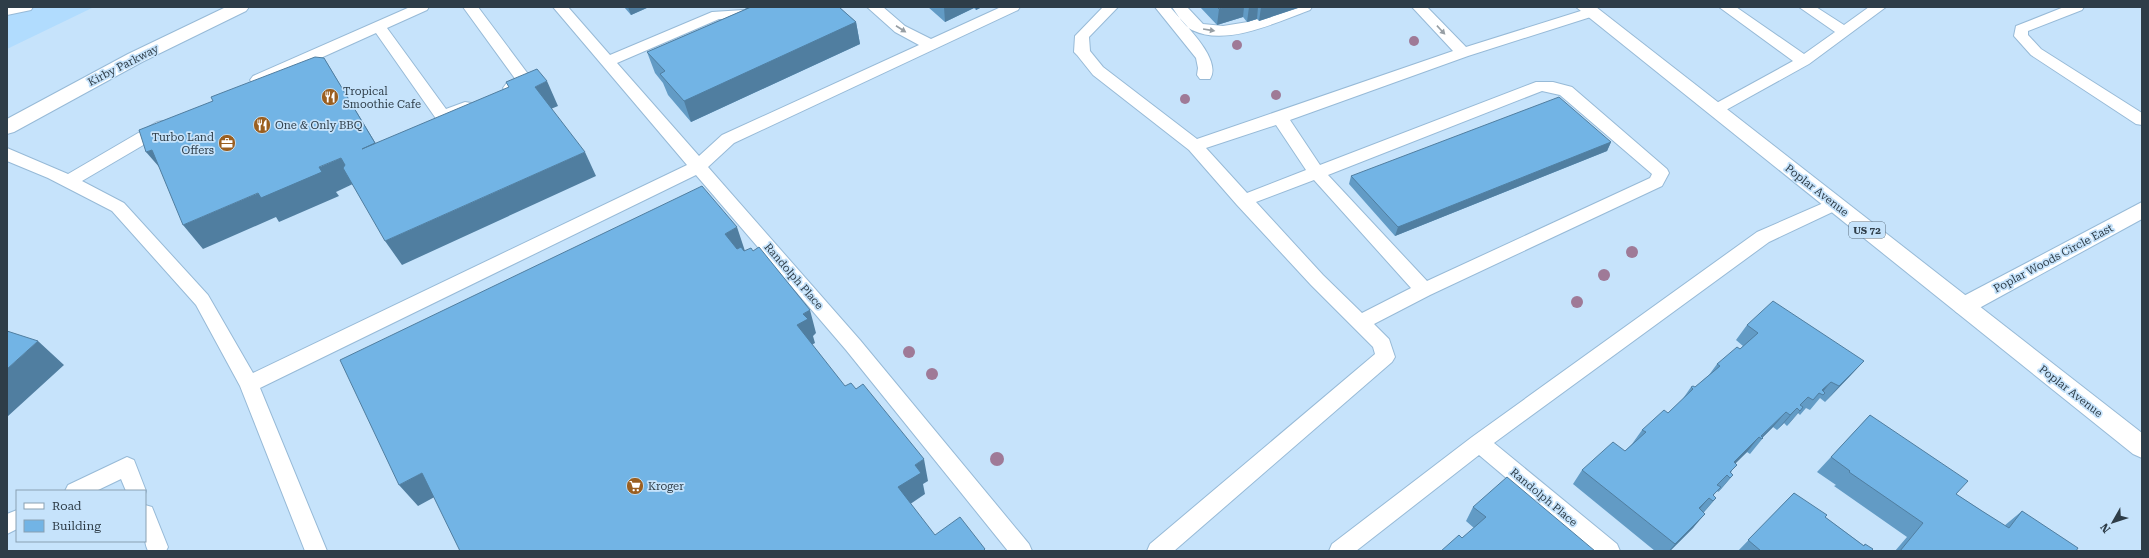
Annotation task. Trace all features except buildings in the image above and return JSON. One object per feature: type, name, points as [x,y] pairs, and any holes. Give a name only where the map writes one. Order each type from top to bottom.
[{"type":"main road","name":"Kirby Parkway","points":[[7,127],[135,58],[240,7]]},
{"type":"main road","name":"Poplar Avenue","points":[[1588,10],[1717,110],[2142,447]]},
{"type":"main road","name":"Poplar Woods Circle East","points":[[1964,306],[2142,210]]},
{"type":"lane","points":[[7,11],[26,7]]},
{"type":"lane","points":[[247,85],[422,7]]},
{"type":"lane","points":[[470,7],[526,82],[498,93]]},
{"type":"lane","name":"Randolph Place","points":[[560,7],[858,351],[1021,551]]},
{"type":"lane","points":[[608,61],[717,15],[772,13],[785,7]]},
{"type":"lane","points":[[874,7],[900,29],[931,45]]},
{"type":"lane","points":[[249,384],[699,166],[728,139],[1013,7]]},
{"type":"lane","points":[[1111,7],[1082,36],[1082,52],[1098,71],[1195,146],[1243,201],[1317,280],[1382,344],[1385,357],[1158,551]]},
{"type":"lane","points":[[1162,7],[1203,57],[1206,68],[1205,75]]},
{"type":"lane","points":[[1179,7],[1196,26],[1208,31],[1241,28],[1305,7]]},
{"type":"lane","points":[[1419,7],[1463,53]]},
{"type":"lane","points":[[1726,7],[1804,61]]},
{"type":"lane","points":[[1806,7],[1845,32]]},
{"type":"lane","points":[[1717,110],[1804,61],[1879,7]]},
{"type":"lane","points":[[2077,7],[2021,30],[2021,36],[2036,52],[2142,120]]},
{"type":"lane","points":[[1195,146],[1280,118],[1588,10]]},
{"type":"lane","points":[[378,26],[443,116],[477,102]]},
{"type":"lane","points":[[1243,201],[1541,86],[1553,87],[1566,91],[1661,173],[1656,182],[1424,290],[1361,322]]},
{"type":"lane","points":[[1280,118],[1317,173],[1424,290]]},
{"type":"lane","points":[[69,182],[175,119]]},
{"type":"lane","points":[[7,154],[69,182],[118,208],[202,300],[249,384],[316,551]]},
{"type":"lane","points":[[1340,551],[1479,442],[1763,237],[1835,204]]},
{"type":"lane","name":"Randolph Place","points":[[1479,442],[1608,551]]},
{"type":"lane","points":[[77,490],[127,466],[136,490]]},
{"type":"lane","points":[[146,518],[154,550]]},
{"type":"lane","points":[[7,524],[16,520]]},
{"type":"shaded area","points":[[7,7],[94,7],[7,49]]},
{"type":"place","name":"Tropical Smoothie Cafe","points":[[330,97]]},
{"type":"place","name":"One & Only BBQ","points":[[262,125]]},
{"type":"place","name":"Turbo Land Offers","points":[[227,143]]},
{"type":"place","name":"Kroger","points":[[635,486]]}]
